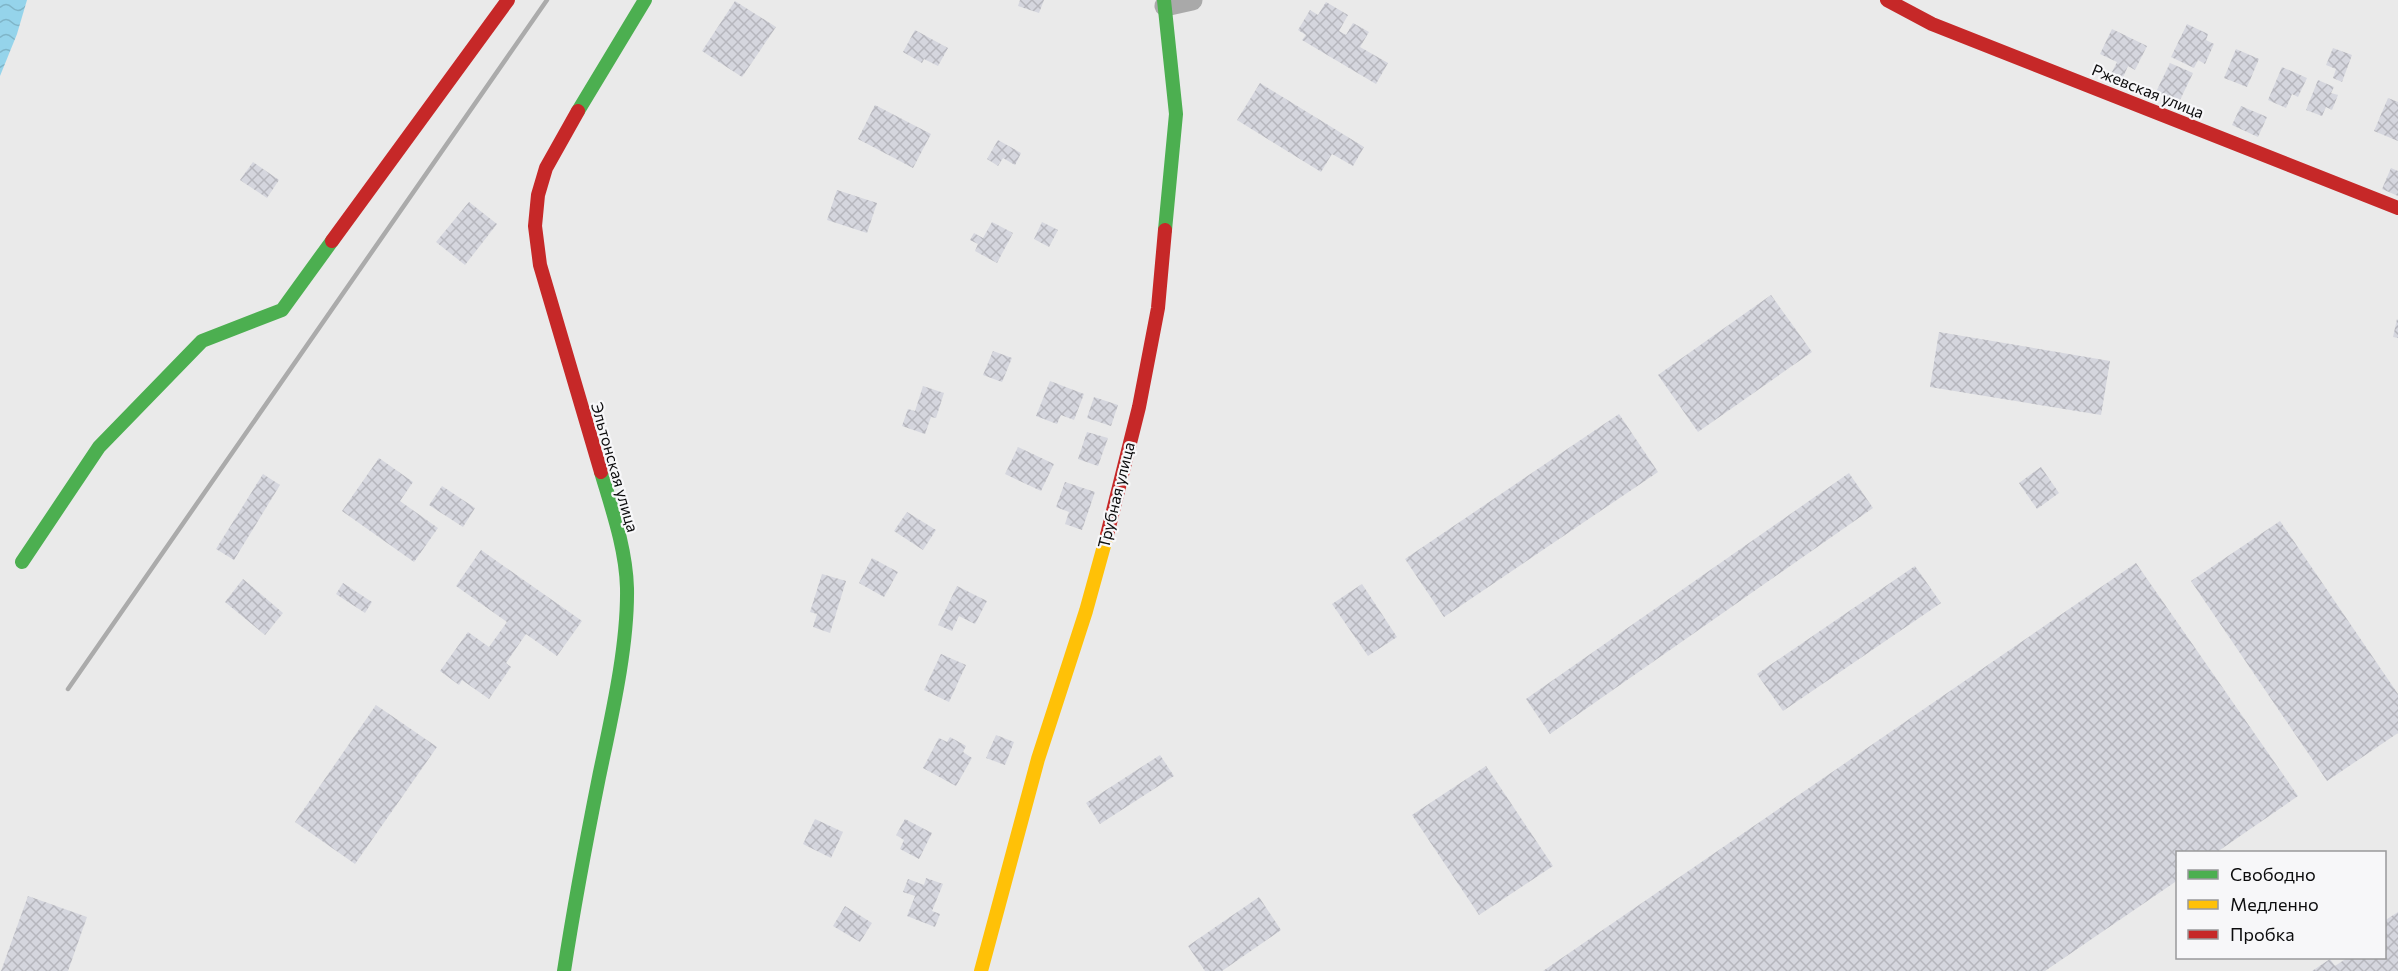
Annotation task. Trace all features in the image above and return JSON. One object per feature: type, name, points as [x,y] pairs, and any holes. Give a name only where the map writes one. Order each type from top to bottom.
[{"type":"street","points":[[22,562],[99,447],[202,341],[282,310],[508,0]]},
{"type":"street","name":"Эльтонская улица","points":[[564,971],[581,866],[612,715],[626,620],[627,586],[612,508],[540,265],[535,226],[538,195],[546,168],[645,0]]},
{"type":"street","name":"Трубная улица","points":[[981,971],[1038,759],[1086,611],[1139,407],[1156,319],[1176,114],[1165,3],[1192,0]]},
{"type":"street","name":"Ржевская улица","points":[[1887,0],[1932,24],[2398,208]]},
{"type":"water","points":[[0,0],[27,0],[17,34],[0,76]]},
{"type":"building","points":[[1020,0],[1044,0],[1039,13],[1018,6]]},
{"type":"building","points":[[735,1],[776,27],[742,77],[702,51]]},
{"type":"building","points":[[1326,2],[1348,15],[1339,31],[1346,35],[1353,23],[1369,32],[1360,47],[1388,63],[1376,84],[1302,40],[1306,35],[1298,30],[1310,10],[1318,15]]},
{"type":"building","points":[[2187,24],[2208,34],[2206,40],[2214,44],[2205,64],[2198,60],[2194,68],[2171,57]]},
{"type":"building","points":[[2112,29],[2147,46],[2135,70],[2128,66],[2120,84],[2109,78],[2117,62],[2100,54]]},
{"type":"building","points":[[915,30],[948,48],[938,66],[924,59],[922,63],[903,52]]},
{"type":"building","points":[[2333,48],[2352,55],[2342,82],[2333,78],[2336,69],[2326,65]]},
{"type":"building","points":[[2236,49],[2259,59],[2247,87],[2224,78]]},
{"type":"building","points":[[2170,63],[2193,73],[2179,102],[2156,92]]},
{"type":"building","points":[[2282,67],[2307,78],[2298,97],[2292,94],[2286,108],[2268,100]]},
{"type":"building","points":[[2318,80],[2334,87],[2331,93],[2338,95],[2332,110],[2326,107],[2322,116],[2306,110]]},
{"type":"building","points":[[1260,83],[1364,147],[1353,166],[1332,154],[1321,172],[1237,120]]},
{"type":"building","points":[[2388,98],[2398,102],[2398,141],[2374,131]]},
{"type":"building","points":[[875,105],[931,134],[913,168],[858,139]]},
{"type":"building","points":[[2241,106],[2267,117],[2258,137],[2232,125]]},
{"type":"building","points":[[998,140],[1021,153],[1015,165],[1003,158],[998,166],[987,159]]},
{"type":"building","points":[[253,162],[279,180],[267,198],[240,180]]},
{"type":"building","points":[[2391,168],[2398,171],[2398,196],[2382,189]]},
{"type":"building","points":[[837,190],[877,203],[867,233],[827,220]]},
{"type":"building","points":[[469,202],[497,224],[465,265],[436,242]]},
{"type":"building","points":[[992,222],[1013,233],[997,263],[975,251],[978,244],[970,240],[974,233],[983,238]]},
{"type":"building","points":[[1042,222],[1058,230],[1049,247],[1034,239]]},
{"type":"building","points":[[1771,295],[1812,352],[1698,432],[1658,375]]},
{"type":"building","points":[[2398,320],[2398,338],[2393,337]]},
{"type":"building","points":[[1939,332],[2110,361],[2101,415],[1930,387]]},
{"type":"building","points":[[993,351],[1012,358],[1002,382],[983,375]]},
{"type":"building","points":[[1050,381],[1084,394],[1074,420],[1061,415],[1057,424],[1036,416]]},
{"type":"building","points":[[923,386],[944,393],[936,418],[931,417],[925,434],[902,426],[908,409],[915,411]]},
{"type":"building","points":[[1094,397],[1118,405],[1111,426],[1087,418]]},
{"type":"building","points":[[1619,414],[1658,472],[1444,617],[1405,559]]},
{"type":"building","points":[[1087,432],[1108,438],[1098,466],[1078,459]]},
{"type":"building","points":[[1018,447],[1054,464],[1041,491],[1005,474]]},
{"type":"building","points":[[379,458],[413,482],[400,501],[438,528],[414,562],[342,511]]},
{"type":"building","points":[[2041,467],[2059,493],[2037,509],[2019,483]]},
{"type":"building","points":[[1849,473],[1873,508],[1550,734],[1526,699]]},
{"type":"building","points":[[263,474],[280,485],[234,560],[216,549]]},
{"type":"building","points":[[1065,482],[1095,492],[1082,530],[1065,524],[1069,512],[1056,507]]},
{"type":"building","points":[[442,486],[475,508],[463,527],[429,505]]},
{"type":"building","points":[[907,512],[936,530],[923,550],[894,531]]},
{"type":"building","points":[[2280,521],[2398,694],[2398,733],[2327,781],[2191,581]]},
{"type":"building","points":[[481,550],[582,621],[557,656],[526,634],[506,663],[511,667],[489,699],[462,680],[459,685],[440,671],[468,632],[489,647],[507,622],[456,586]]},
{"type":"building","points":[[872,558],[898,572],[884,597],[859,583]]},
{"type":"building","points":[[2136,563],[2298,796],[2218,851],[2176,851],[2176,881],[2045,971],[1543,971]]},
{"type":"building","points":[[1915,566],[1941,603],[1783,711],[1757,674]]},
{"type":"building","points":[[822,574],[846,581],[830,633],[813,627],[817,614],[810,612]]},
{"type":"building","points":[[243,579],[283,613],[265,635],[225,602]]},
{"type":"building","points":[[343,583],[372,602],[365,613],[336,594]]},
{"type":"building","points":[[1362,584],[1397,637],[1368,656],[1332,604]]},
{"type":"building","points":[[957,586],[987,601],[975,624],[959,616],[952,631],[938,625]]},
{"type":"building","points":[[941,654],[966,665],[949,702],[924,690]]},
{"type":"building","points":[[376,705],[437,747],[355,864],[295,822]]},
{"type":"building","points":[[996,735],[1014,742],[1005,765],[986,758]]},
{"type":"building","points":[[950,737],[966,746],[963,752],[972,758],[956,786],[923,768],[939,738],[947,742]]},
{"type":"building","points":[[1160,755],[1174,776],[1100,824],[1086,803]]},
{"type":"building","points":[[1486,766],[1553,866],[1479,915],[1412,815]]},
{"type":"building","points":[[815,819],[843,832],[831,858],[803,844]]},
{"type":"building","points":[[905,819],[932,833],[919,859],[900,849],[904,840],[896,835]]},
{"type":"building","points":[[926,878],[943,884],[932,911],[940,914],[935,927],[907,916],[915,896],[903,892],[908,879],[924,885]]},
{"type":"building","points":[[28,896],[87,917],[68,971],[1,971]]},
{"type":"building","points":[[1259,897],[1281,930],[1222,971],[1205,971],[1188,946]]},
{"type":"building","points":[[845,906],[872,923],[860,942],[833,926]]},
{"type":"building","points":[[2398,912],[2398,971],[2312,971],[2330,959],[2335,966],[2346,959],[2386,959],[2386,920]]},
{"type":"railway","points":[[68,689],[547,0]]},
{"type":"traffic: fast","points":[[578,111],[645,0]]},
{"type":"traffic: fast","points":[[1164,0],[1176,114],[1165,230]]},
{"type":"traffic: fast","points":[[22,562],[99,447],[202,341],[282,310],[332,241]]},
{"type":"traffic: fast","points":[[564,971],[618,683],[627,611],[624,559],[618,529],[601,472]]},
{"type":"traffic: slow","points":[[981,971],[1038,759],[1086,611],[1107,535]]},
{"type":"traffic: jam","points":[[332,241],[508,0]]},
{"type":"traffic: jam","points":[[1887,0],[1932,24],[2398,208]]},
{"type":"traffic: jam","points":[[578,111],[546,168],[538,195],[535,226],[540,265],[601,472]]},
{"type":"traffic: jam","points":[[1107,535],[1139,407],[1158,308],[1165,230]]}]
